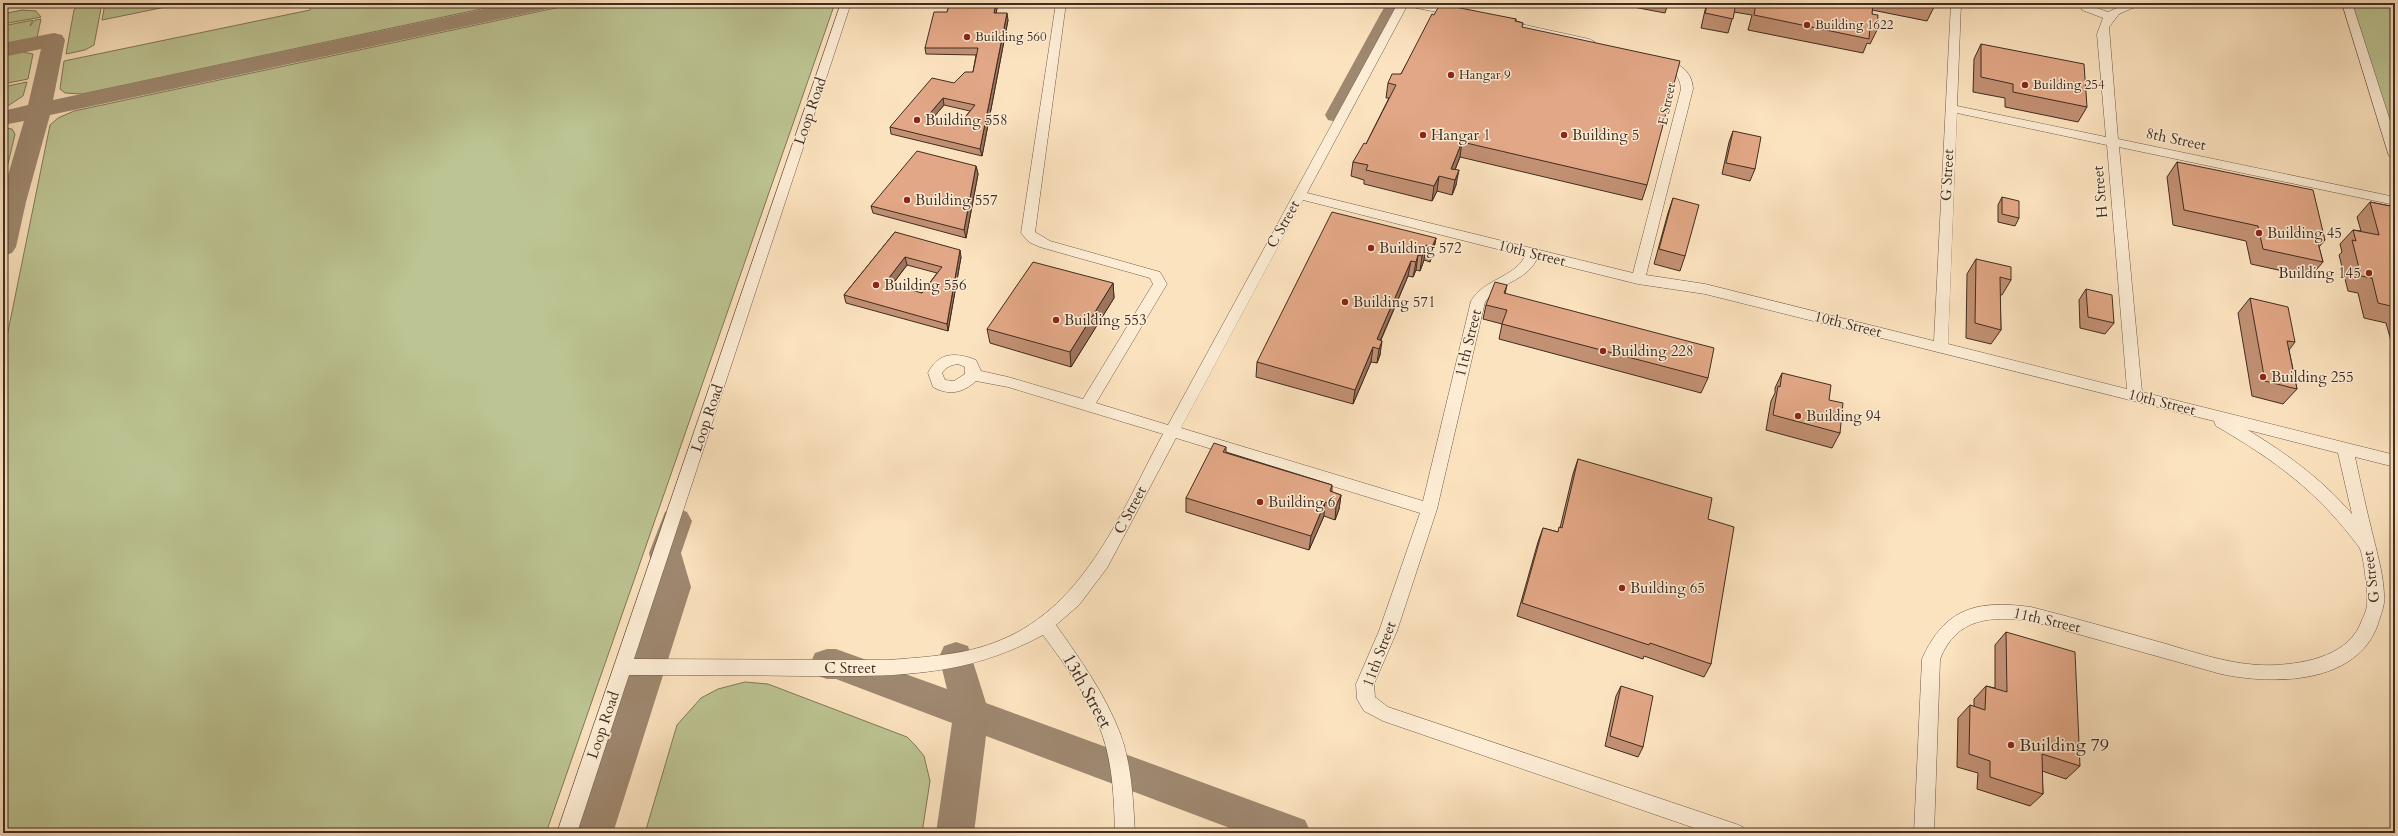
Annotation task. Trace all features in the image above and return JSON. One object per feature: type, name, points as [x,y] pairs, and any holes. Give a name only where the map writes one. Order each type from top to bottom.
[{"type":"street","name":"Loop Road","points":[[567,833],[846,3]]},
{"type":"street","points":[[1061,3],[1028,233],[1034,239],[1045,244],[1154,275],[1160,284],[1088,406]]},
{"type":"street","name":"C Street","points":[[623,667],[847,668],[926,666],[991,653],[1013,644],[1046,625],[1069,606],[1092,577],[1403,3]]},
{"type":"street","points":[[1406,3],[1469,16]]},
{"type":"street","name":"G Street","points":[[1940,348],[1956,3]]},
{"type":"street","points":[[2085,3],[2086,8],[2108,16],[2118,9],[2139,3]]},
{"type":"street","points":[[2347,3],[2395,156]]},
{"type":"street","name":"H Street","points":[[2108,16],[2104,22],[2103,34],[2135,396]]},
{"type":"street","points":[[1492,21],[1604,46]]},
{"type":"street","name":"E Street","points":[[1638,279],[1687,84],[1685,75],[1678,68],[1648,58]]},
{"type":"street","name":"8th Street","points":[[1950,108],[2395,201]]},
{"type":"street","name":"10th Street","points":[[1299,195],[1638,279],[1705,289],[2395,461]]},
{"type":"street","name":"11th Street","points":[[1533,253],[1524,270],[1489,288],[1478,301],[1428,509],[1388,631],[1365,684],[1365,694],[1370,705],[1383,713],[1736,833]]},
{"type":"street","points":[[973,375],[1001,380],[1428,509]]},
{"type":"street","points":[[2202,412],[2271,450],[2306,475],[2347,519],[2368,552]]},
{"type":"street","name":"G Street","points":[[2233,669],[2257,672],[2296,671],[2324,664],[2347,653],[2365,632],[2375,607],[2375,591],[2368,552],[2344,448]]},
{"type":"street","name":"11th Street","points":[[1924,833],[1932,659],[1939,640],[1956,624],[1986,612],[2003,611],[2031,614],[2233,669]]},
{"type":"street","name":"13th Street","points":[[1046,625],[1094,696],[1111,733],[1119,769],[1125,833]]},
{"type":"green space","points":[[81,3],[102,3],[94,45],[85,50],[66,54],[74,10]]},
{"type":"green space","points":[[105,3],[185,3],[102,20]]},
{"type":"green space","points":[[310,3],[509,3],[82,94],[65,93],[60,89],[64,61],[310,10]]},
{"type":"green space","points":[[579,3],[835,3],[546,833],[3,833],[3,356],[50,125],[58,118],[74,111]]},
{"type":"green space","points":[[2352,3],[2395,3],[2395,139]]},
{"type":"green space","points":[[22,10],[36,11],[41,17],[3,24],[3,14]]},
{"type":"green space","points":[[41,19],[37,38],[3,45],[3,26],[33,20],[30,26],[35,20]]},
{"type":"green space","points":[[22,52],[33,54],[28,79],[3,84],[3,56]]},
{"type":"green space","points":[[27,82],[23,96],[3,109],[3,87]]},
{"type":"green space","points":[[3,128],[12,129],[15,134],[3,185]]},
{"type":"green space","points":[[745,682],[768,684],[907,737],[924,756],[930,781],[922,833],[645,833],[677,725],[701,698],[718,689]]},
{"type":"building","points":[[950,3],[996,3],[994,13],[1007,13],[980,149],[890,127],[932,78],[954,83],[965,72],[973,72],[978,48],[925,48],[934,12],[947,12]],"holes":[[[943,98],[975,105],[958,126],[926,118]]]},
{"type":"building","points":[[1708,3],[1736,3],[1733,19],[1705,13]]},
{"type":"building","points":[[1756,3],[1873,3],[1872,14],[1878,15],[1877,30],[1870,28],[1869,39],[1754,15]]},
{"type":"building","points":[[1915,3],[1934,3],[1934,7]]},
{"type":"building","points":[[1440,4],[1516,19],[1515,21],[1523,23],[1522,27],[1680,61],[1647,185],[1462,142],[1451,169],[1459,170],[1455,180],[1439,176],[1434,186],[1366,170],[1368,165],[1353,162],[1364,143],[1366,144],[1396,85],[1388,83],[1392,74],[1401,74],[1432,14],[1434,15]]},
{"type":"building","points":[[1981,44],[2084,64],[2087,107],[2013,92],[2013,84],[1981,77]]},
{"type":"building","points":[[1733,131],[1761,137],[1755,169],[1726,163]]},
{"type":"building","name":"Building 557","points":[[917,151],[976,166],[964,230],[871,206]]},
{"type":"building","name":"Building 45","points":[[2177,162],[2313,190],[2325,240],[2317,239],[2323,262],[2263,249],[2258,226],[2184,210]]},
{"type":"building","points":[[2002,197],[2019,201],[2019,218],[2002,214]]},
{"type":"building","points":[[1673,198],[1699,205],[1685,256],[1659,249]]},
{"type":"building","points":[[2370,202],[2395,207],[2395,307],[2378,303],[2372,278],[2361,276],[2352,240],[2356,241],[2353,230],[2379,235]]},
{"type":"building","points":[[1332,212],[1436,238],[1432,247],[1426,245],[1422,256],[1418,255],[1416,262],[1411,261],[1377,339],[1382,341],[1379,349],[1373,347],[1355,390],[1257,362]]},
{"type":"building","name":"Building 556","points":[[895,232],[960,250],[947,324],[844,295]],"holes":[[[905,257],[942,267],[922,293],[885,283]]]},
{"type":"building","points":[[1976,259],[2011,267],[2011,280],[2000,277],[2001,330],[1975,323]]},
{"type":"building","name":"Building 553","points":[[1033,262],[1113,283],[1070,352],[987,329]]},
{"type":"building","points":[[1495,282],[1507,285],[1504,293],[1714,348],[1708,378],[1502,324],[1507,310],[1486,305]]},
{"type":"building","points":[[2086,289],[2112,295],[2114,323],[2088,317]]},
{"type":"building","points":[[2250,298],[2288,307],[2295,342],[2287,341],[2297,389],[2265,381]]},
{"type":"building","points":[[1782,373],[1831,385],[1829,400],[1843,403],[1840,433],[1773,415]]},
{"type":"building","name":"Building 6","points":[[1214,443],[1226,447],[1223,452],[1332,485],[1330,491],[1341,495],[1336,506],[1325,502],[1311,536],[1186,498]]},
{"type":"building","name":"Building 65","points":[[1578,459],[1712,498],[1708,519],[1734,527],[1711,664],[1650,643],[1649,645],[1522,603],[1543,528],[1558,532],[1559,527],[1562,528]]},
{"type":"building","name":"Building 79","points":[[2006,632],[2075,652],[2080,766],[2042,754],[2043,794],[1990,777],[1990,761],[1969,754],[1970,705],[1985,710],[1986,686],[2007,692]]},
{"type":"building","points":[[1621,686],[1653,696],[1643,747],[1610,736]]},
{"type":"taxiway","points":[[39,110],[543,3]]},
{"type":"taxiway","points":[[1337,115],[1392,13]]},
{"type":"taxiway","points":[[3,50],[54,40],[39,110]]},
{"type":"taxiway","points":[[3,118],[39,110]]},
{"type":"taxiway","points":[[13,202],[39,110]]},
{"type":"taxiway","points":[[3,216],[13,202]]},
{"type":"taxiway","points":[[3,247],[13,202]]},
{"type":"taxiway","points":[[594,833],[674,587],[665,553],[676,521]]},
{"type":"taxiway","points":[[956,657],[971,714]]},
{"type":"taxiway","points":[[827,664],[836,664],[971,714]]},
{"type":"taxiway","points":[[955,833],[971,714]]},
{"type":"taxiway","points":[[971,714],[1292,833]]},
{"type":"place","name":"Building 1622","points":[[1807,25]]},
{"type":"place","name":"Building 560","points":[[967,37]]},
{"type":"place","name":"Hangar 9","points":[[1451,75]]},
{"type":"place","name":"Building 254","points":[[2025,85]]},
{"type":"place","name":"Building 558","points":[[917,120]]},
{"type":"place","name":"Hangar 1","points":[[1423,135]]},
{"type":"place","name":"Building 5","points":[[1564,135]]},
{"type":"place","name":"Building 557","points":[[907,200]]},
{"type":"place","name":"Building 45","points":[[2259,233]]},
{"type":"place","name":"Building 572","points":[[1371,248]]},
{"type":"place","name":"Building 145","points":[[2369,273]]},
{"type":"place","name":"Building 556","points":[[876,285]]},
{"type":"place","name":"Building 571","points":[[1345,302]]},
{"type":"place","name":"Building 553","points":[[1056,320]]},
{"type":"place","name":"Building 228","points":[[1603,351]]},
{"type":"place","name":"Building 255","points":[[2263,377]]},
{"type":"place","name":"Building 94","points":[[1798,416]]},
{"type":"place","name":"Building 6","points":[[1260,502]]},
{"type":"place","name":"Building 65","points":[[1622,588]]},
{"type":"place","name":"Building 79","points":[[2011,745]]}]
